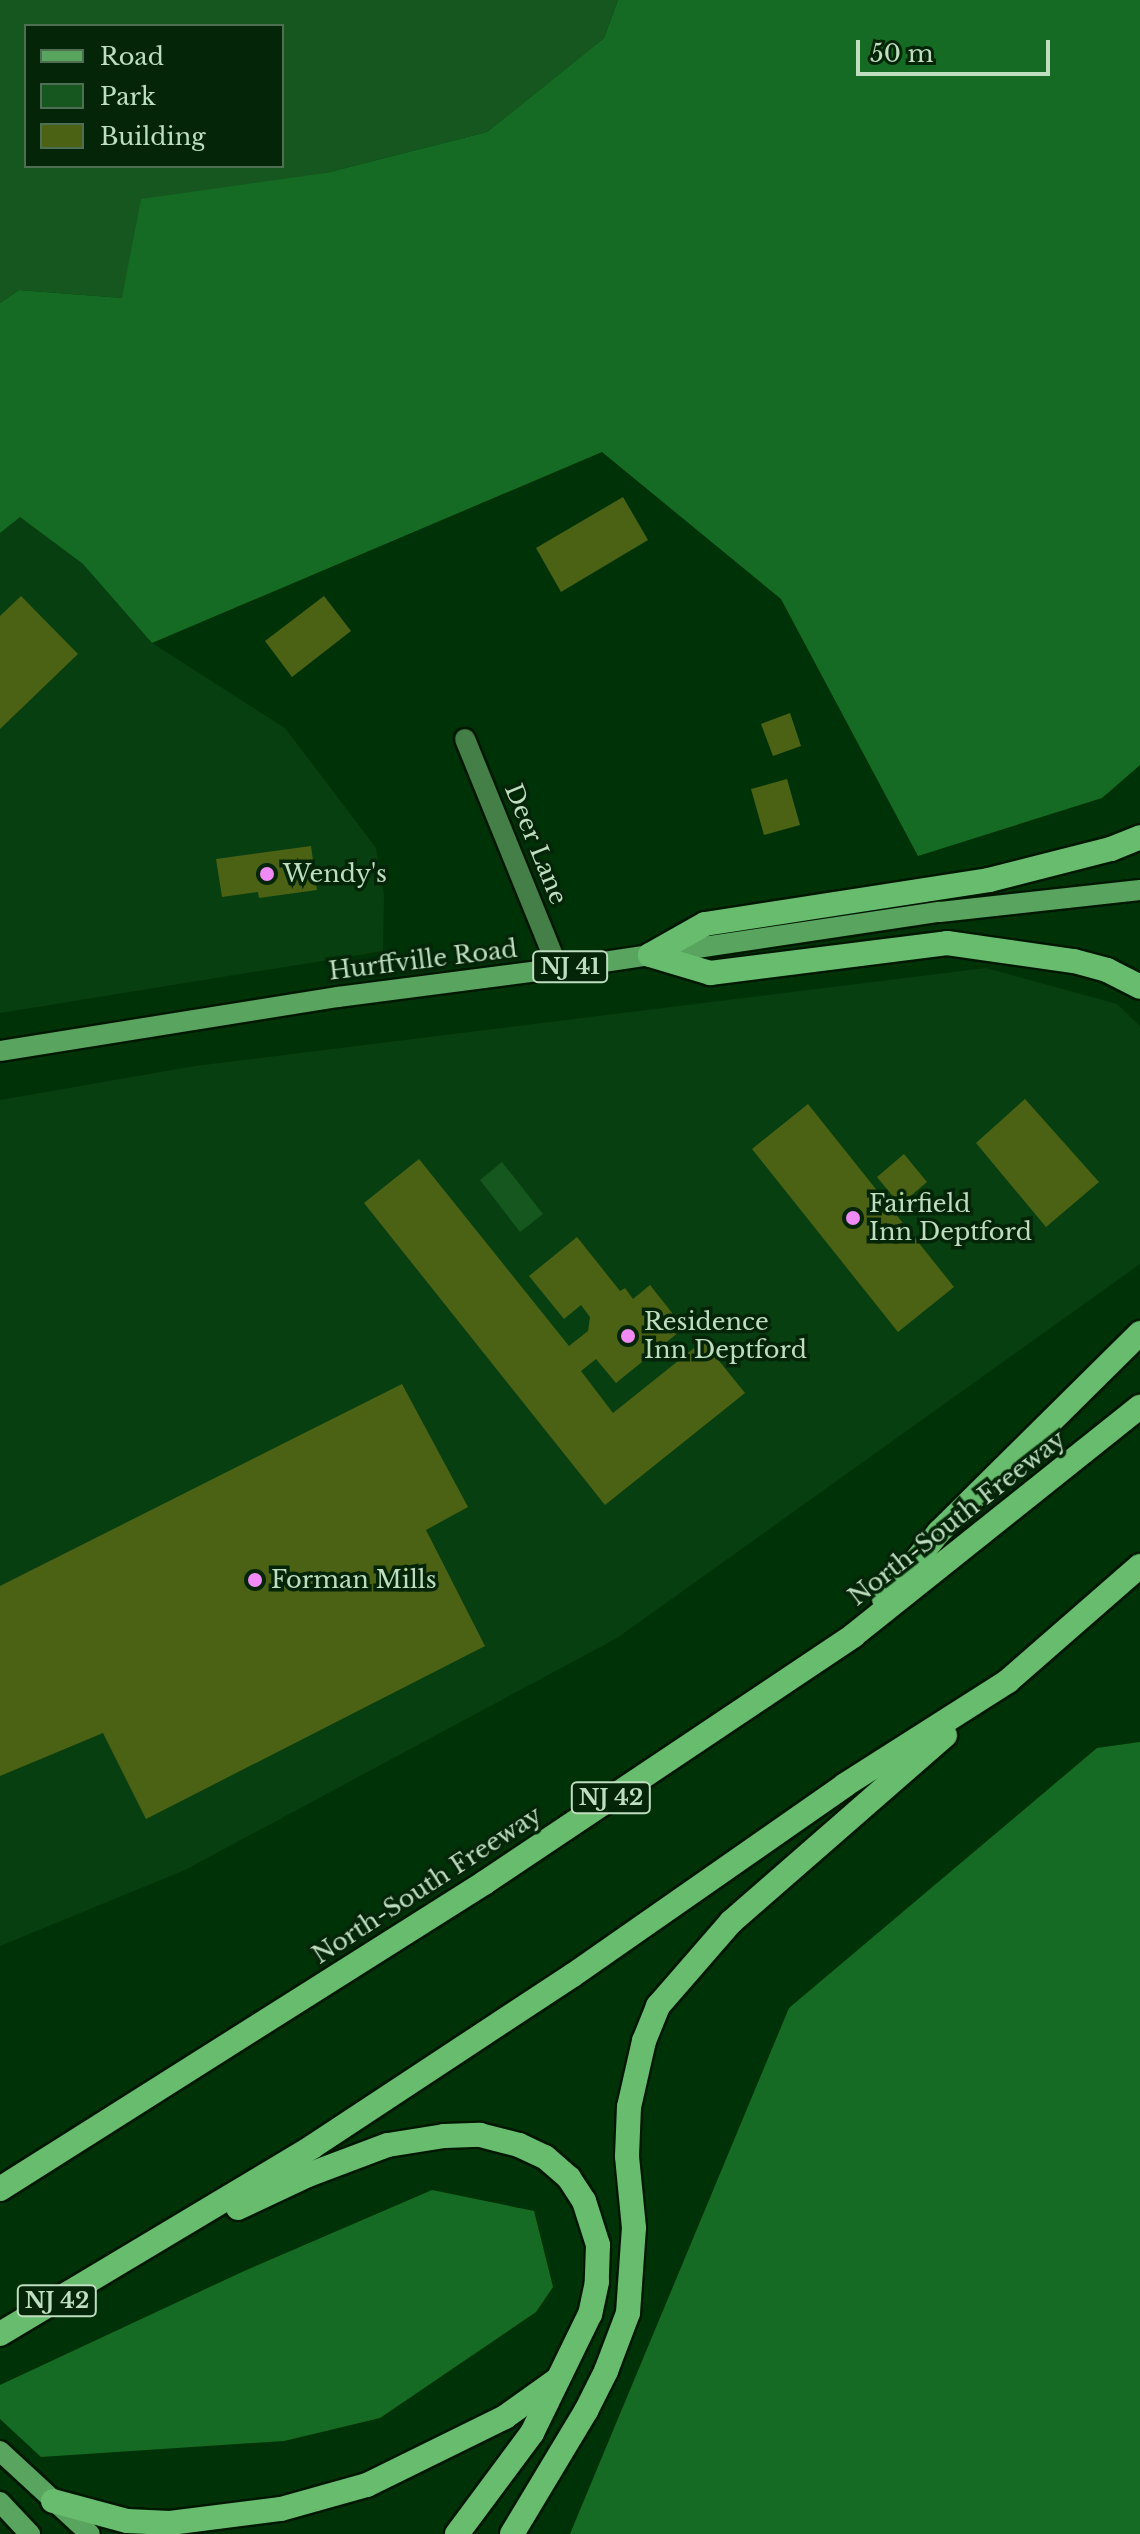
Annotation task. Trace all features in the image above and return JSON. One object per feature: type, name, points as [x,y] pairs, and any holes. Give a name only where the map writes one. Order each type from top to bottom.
[{"type":"highway","points":[[650,955],[705,924],[989,880],[1111,849],[1140,837]]},
{"type":"highway","points":[[650,955],[710,973],[947,943],[1074,961],[1107,970],[1140,987]]},
{"type":"highway","points":[[854,1635],[939,1532],[1140,1333]]},
{"type":"highway","name":"North-South Freeway","points":[[0,2189],[484,1883],[854,1635],[1140,1407]]},
{"type":"highway","name":"NJ 42","points":[[0,2334],[312,2147],[573,1975],[845,1785],[1008,1681],[1140,1566]]},
{"type":"highway","points":[[512,2534],[586,2411],[606,2371],[628,2313],[634,2228],[627,2156],[629,2107],[644,2041],[658,2006],[731,1922],[1008,1681]]},
{"type":"highway","points":[[113,2267],[308,2175],[388,2145],[444,2136],[480,2135],[519,2145],[545,2157],[569,2178],[592,2223],[598,2245],[597,2282],[590,2314],[563,2375],[532,2433],[457,2534]]},
{"type":"highway","points":[[53,2501],[96,2514],[141,2522],[226,2518],[281,2509],[367,2485],[505,2417],[563,2375]]},
{"type":"main road","name":"Hurffville Road","points":[[0,1051],[194,1017],[940,912],[1140,890]]},
{"type":"main road","points":[[0,2451],[90,2534]]},
{"type":"main road","points":[[0,2502],[30,2534]]},
{"type":"street","name":"Deer Lane","points":[[465,739],[558,968]]},
{"type":"shaded area","points":[[618,0],[1140,0],[1140,765],[1102,798],[918,856],[781,599],[602,452],[152,643],[83,564],[20,517],[0,533],[0,303],[19,290],[122,298],[141,199],[326,173],[487,132],[604,38]]},
{"type":"shaded area","points":[[19,516],[83,564],[152,643],[285,728],[376,848],[384,895],[383,951],[0,1013],[0,533]]},
{"type":"shaded area","points":[[986,968],[1117,1004],[1140,1026],[1140,1264],[617,1638],[185,1870],[0,1946],[0,1100],[195,1066]]},
{"type":"shaded area","points":[[1140,1742],[1140,2534],[570,2534],[789,2008],[1097,1748]]},
{"type":"shaded area","points":[[432,2190],[534,2211],[553,2287],[536,2312],[380,2418],[284,2441],[41,2457],[0,2419],[0,2385],[242,2272]]},
{"type":"green space","points":[[0,0],[618,0],[604,38],[487,132],[326,173],[122,298],[19,290],[0,303]]},
{"type":"green space","points":[[502,1162],[543,1214],[520,1232],[480,1180]]},
{"type":"building","points":[[623,497],[648,540],[561,592],[536,548]]},
{"type":"building","points":[[21,596],[78,654],[0,729],[0,616]]},
{"type":"building","points":[[324,596],[351,631],[292,677],[265,641]]},
{"type":"building","points":[[790,713],[801,746],[773,756],[761,724]]},
{"type":"building","points":[[787,779],[800,825],[764,835],[751,789]]},
{"type":"building","name":"Wendy's","points":[[311,846],[317,890],[259,898],[258,892],[222,897],[216,859]]},
{"type":"building","points":[[1025,1099],[1099,1182],[1046,1227],[976,1143]]},
{"type":"building","name":"Fairfield Inn Deptford","points":[[808,1104],[954,1287],[898,1332],[752,1149]]},
{"type":"building","points":[[904,1154],[927,1182],[900,1205],[877,1177]]},
{"type":"building","name":"Residence Inn Deptford","points":[[419,1159],[569,1346],[588,1331],[590,1317],[581,1305],[564,1319],[529,1276],[577,1237],[620,1291],[625,1288],[633,1299],[650,1285],[684,1328],[616,1383],[596,1359],[581,1371],[613,1413],[703,1341],[745,1393],[605,1505],[364,1203]]},
{"type":"building","points":[[402,1384],[468,1507],[426,1530],[485,1646],[146,1819],[103,1733],[0,1776],[0,1586]]},
{"type":"place","name":"Wendy's","points":[[267,874]]},
{"type":"place","name":"Fairfield Inn Deptford","points":[[853,1218]]},
{"type":"place","name":"Residence Inn Deptford","points":[[628,1336]]},
{"type":"place","name":"Forman Mills","points":[[255,1580]]}]
